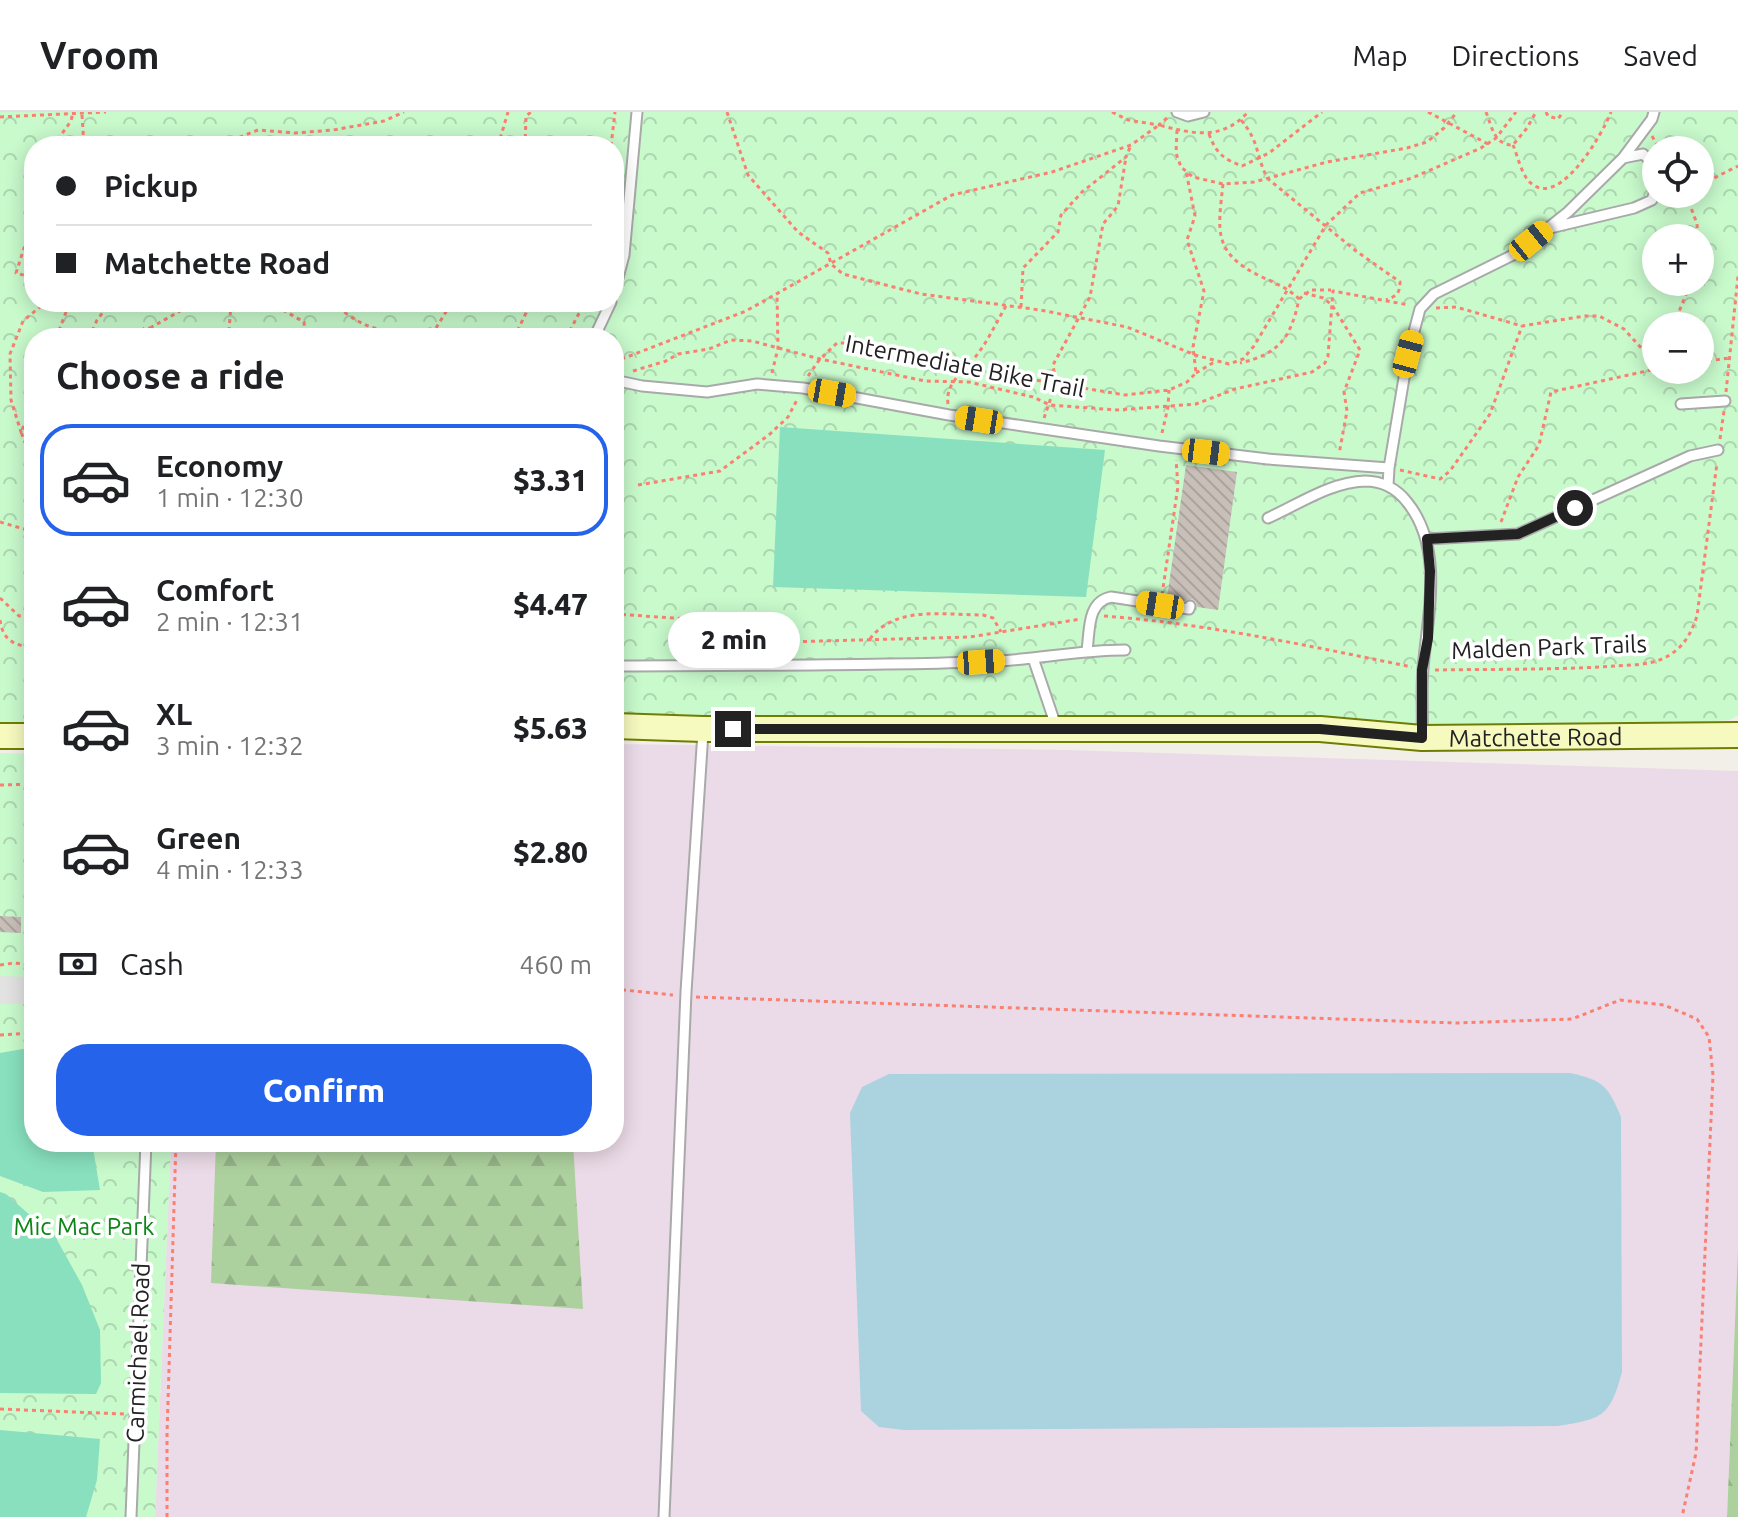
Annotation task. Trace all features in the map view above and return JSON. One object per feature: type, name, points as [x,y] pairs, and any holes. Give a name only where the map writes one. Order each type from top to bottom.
[{"type":"main road","name":"Matchette Road","points":[[624,726],[1320,729],[1422,738],[1738,735]]},
{"type":"main road","points":[[0,736],[24,736]]},
{"type":"lane","points":[[624,255],[637,112]]},
{"type":"lane","points":[[1177,112],[1188,116],[1204,112]]},
{"type":"lane","points":[[1388,485],[1408,354],[1422,307],[1434,294],[1515,254],[1568,212],[1623,158],[1654,112]]},
{"type":"lane","points":[[1623,158],[1642,154]]},
{"type":"lane","points":[[1546,229],[1642,204]]},
{"type":"lane","points":[[624,379],[642,386],[707,392],[757,384],[803,388],[949,415],[1159,446],[1268,459],[1389,468]]},
{"type":"lane","points":[[1681,404],[1725,401]]},
{"type":"lane","points":[[1427,539],[1518,534],[1690,456],[1718,450]]},
{"type":"lane","points":[[1268,518],[1340,484],[1367,481],[1388,485],[1419,517],[1427,539],[1430,571],[1428,638],[1422,670],[1422,738]]},
{"type":"lane","points":[[1087,650],[1096,603],[1111,597],[1189,609],[1190,606]]},
{"type":"lane","points":[[624,666],[981,662],[1087,650],[1125,650]]},
{"type":"lane","points":[[1033,658],[1057,729]]},
{"type":"lane","points":[[664,1517],[686,997],[703,729]]},
{"type":"lane","name":"Carmichael Road","points":[[131,1517],[146,1152]]},
{"type":"path","points":[[0,117],[106,112]]},
{"type":"path","points":[[243,136],[258,130],[295,133],[333,130],[384,121],[404,112]]},
{"type":"path","points":[[501,136],[508,112]]},
{"type":"path","points":[[525,136],[526,116],[531,112]]},
{"type":"path","points":[[612,136],[615,112]]},
{"type":"path","points":[[727,112],[748,175],[798,232],[828,253],[831,264],[843,274],[921,294],[1021,307],[1127,327],[1195,355],[1237,363],[1265,357],[1281,343],[1297,312],[1299,299],[1304,293],[1318,289],[1422,307],[1456,307],[1522,326],[1599,316],[1624,329],[1642,346]]},
{"type":"path","points":[[1112,112],[1128,120],[1209,134],[1220,132],[1241,120],[1248,112]]},
{"type":"path","points":[[1209,134],[1214,149],[1223,159],[1242,166],[1291,139],[1322,112]]},
{"type":"path","points":[[1428,112],[1488,144]]},
{"type":"path","points":[[1177,130],[1176,153],[1181,167],[1193,177],[1223,184],[1267,178],[1327,162],[1427,142],[1457,112]]},
{"type":"path","points":[[1486,112],[1496,138],[1504,145],[1513,145]]},
{"type":"path","points":[[1237,363],[1254,346],[1326,225],[1360,193],[1412,178],[1462,158],[1496,138],[1516,112]]},
{"type":"path","points":[[1513,145],[1536,112]]},
{"type":"path","points":[[1546,112],[1548,116],[1558,119],[1563,112]]},
{"type":"path","points":[[1513,145],[1528,181],[1535,187],[1545,189],[1568,180],[1604,129],[1611,112]]},
{"type":"path","points":[[61,136],[72,114]]},
{"type":"path","points":[[82,115],[83,136]]},
{"type":"path","points":[[1241,120],[1254,134],[1267,178],[1356,251],[1400,282],[1396,296],[1385,300]]},
{"type":"path","points":[[624,358],[746,311],[952,195],[1052,172],[1131,145],[1159,125]]},
{"type":"path","points":[[1040,429],[1056,383],[1053,365],[1090,297],[1103,224],[1118,206],[1131,145]]},
{"type":"path","points":[[1021,307],[1023,268],[1058,232],[1061,215],[1082,192],[1126,157]]},
{"type":"path","points":[[1714,178],[1738,166]]},
{"type":"path","points":[[1186,171],[1195,216],[1187,240],[1204,291],[1193,347],[1196,373]]},
{"type":"path","points":[[1223,184],[1218,231],[1227,252],[1245,269],[1288,289],[1299,299]]},
{"type":"path","points":[[24,248],[16,273],[24,275]]},
{"type":"path","name":"Malden Park Trails","points":[[624,615],[689,619],[784,642],[947,639],[1092,617],[1148,619],[1289,641],[1422,670],[1590,668],[1662,660],[1678,650],[1691,635],[1697,616],[1738,276]]},
{"type":"path","points":[[1292,282],[1294,294]]},
{"type":"path","name":"Intermediate Bike Trail","points":[[624,375],[678,354],[709,349],[731,340],[752,341],[925,381],[969,382],[1033,397],[1050,405],[1117,410],[1196,404],[1235,389],[1312,372],[1325,363],[1333,291]]},
{"type":"path","points":[[770,385],[778,348],[777,293]]},
{"type":"path","points":[[1304,293],[1323,298],[1332,305],[1360,350],[1344,392],[1347,411],[1340,441],[1339,465]]},
{"type":"path","points":[[949,415],[947,395],[953,381],[975,358],[1007,305]]},
{"type":"path","points":[[24,440],[11,400],[10,354],[23,321],[34,312]]},
{"type":"path","points":[[145,328],[178,312]]},
{"type":"path","points":[[286,312],[304,322],[304,328]]},
{"type":"path","points":[[344,312],[370,328]]},
{"type":"path","points":[[436,328],[446,312]]},
{"type":"path","points":[[1389,468],[1440,479],[1450,471],[1490,414],[1522,326]]},
{"type":"path","points":[[638,485],[720,471],[788,417],[820,359],[837,343],[858,343],[963,368],[1125,395],[1169,390],[1187,382],[1216,361]]},
{"type":"path","points":[[1714,360],[1730,358]]},
{"type":"path","points":[[1490,535],[1503,518],[1518,477],[1539,445],[1551,392],[1642,372]]},
{"type":"path","points":[[1159,446],[1169,390]]},
{"type":"path","points":[[21,432],[24,426]]},
{"type":"path","points":[[1160,605],[1178,486],[1175,448]]},
{"type":"path","points":[[0,522],[24,529]]},
{"type":"path","points":[[0,598],[19,616],[24,615]]},
{"type":"path","points":[[869,640],[876,630],[906,615],[983,615],[993,618],[1001,632]]},
{"type":"path","points":[[0,620],[7,640],[24,646]]},
{"type":"path","points":[[0,785],[24,784]]},
{"type":"path","points":[[0,965],[24,964]]},
{"type":"path","points":[[624,990],[686,997],[1456,1023],[1572,1019],[1620,1000],[1664,1005],[1697,1019],[1709,1037],[1713,1075],[1696,1453],[1682,1517]]},
{"type":"path","points":[[0,1035],[24,1034]]},
{"type":"path","points":[[167,1517],[176,1152]]},
{"type":"path","points":[[0,1409],[136,1414]]},
{"type":"shaded area","points":[[624,744],[1068,750],[1738,771],[1738,1248],[1727,1517],[155,1517],[171,1152],[624,1152]]},
{"type":"shaded area","points":[[0,976],[24,977],[24,1004],[0,1004]]},
{"type":"green space","points":[[0,112],[1738,112],[1738,715],[1730,720],[1488,730],[624,733],[624,328],[24,328],[24,735],[0,735]]},
{"type":"green space","points":[[780,427],[1105,450],[1086,597],[773,587]]},
{"type":"green space","name":"Mic Mac Park","points":[[0,753],[24,754],[24,1152],[171,1152],[155,1517],[0,1517]]},
{"type":"green space","points":[[24,1049],[24,1152],[94,1152],[100,1190],[43,1192],[0,1176],[0,1053]]},
{"type":"green space","points":[[216,1152],[574,1152],[583,1309],[211,1283]]},
{"type":"green space","points":[[0,1192],[56,1238],[82,1285],[100,1330],[101,1383],[96,1394],[0,1393]]},
{"type":"green space","points":[[1738,1248],[1738,1517],[1727,1517]]},
{"type":"green space","points":[[0,1430],[100,1439],[97,1480],[86,1517],[0,1517]]},
{"type":"water","points":[[1570,1073],[1590,1078],[1603,1086],[1621,1117],[1622,1372],[1608,1407],[1595,1417],[1558,1426],[904,1430],[879,1427],[861,1411],[850,1113],[862,1087],[889,1074]]},
{"type":"building","points":[[1186,465],[1237,472],[1218,610],[1197,607],[1192,599],[1167,598]]},
{"type":"building","points":[[0,916],[21,917],[21,933],[0,932]]},
{"type":"route","points":[[733,729],[1320,729],[1422,738],[1422,670],[1428,638],[1430,571],[1427,539],[1518,534],[1575,508]]}]
